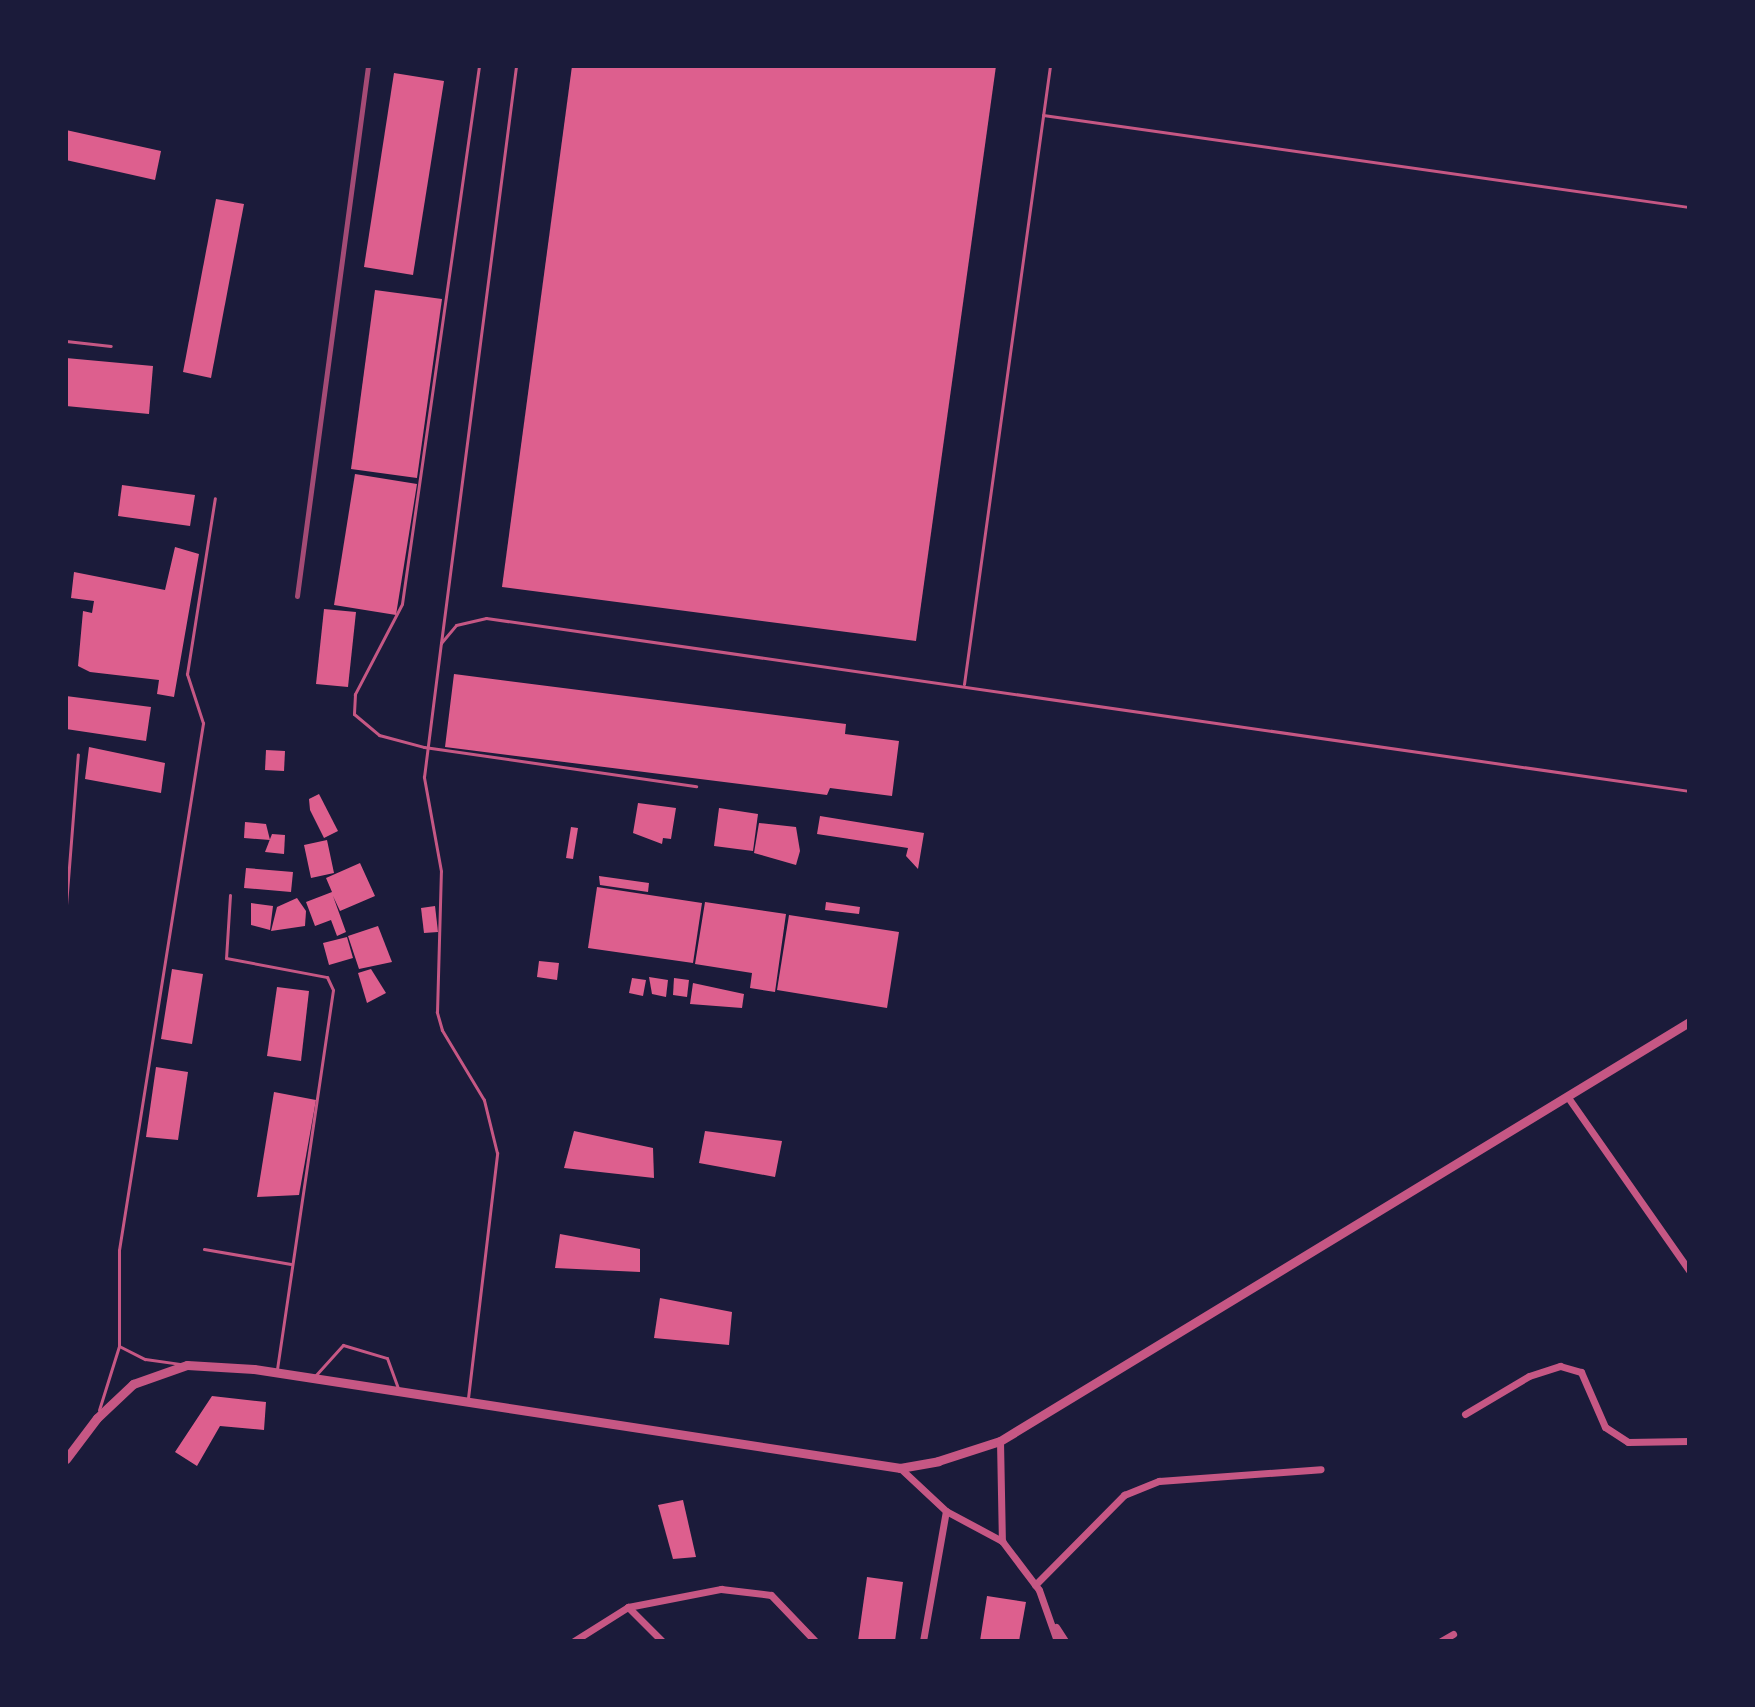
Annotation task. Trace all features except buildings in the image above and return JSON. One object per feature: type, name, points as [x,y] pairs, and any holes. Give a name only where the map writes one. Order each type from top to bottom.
[{"type":"street","points":[[66,1459],[97,1418],[133,1384],[187,1365],[313,1378],[900,1468],[1000,1441],[1689,1022]]},
{"type":"street","points":[[1567,1096],[1689,1270]]},
{"type":"street","points":[[1465,1414],[1529,1376],[1560,1366],[1581,1372],[1605,1427],[1628,1442],[1689,1441]]},
{"type":"street","points":[[1000,1441],[1002,1541]]},
{"type":"street","points":[[900,1468],[946,1511],[1002,1541],[1035,1585],[1065,1641]]},
{"type":"street","points":[[1035,1585],[1124,1495],[1159,1481],[1321,1469]]},
{"type":"street","points":[[923,1641],[946,1511]]},
{"type":"street","points":[[574,1641],[628,1607],[721,1589],[771,1595],[815,1641]]},
{"type":"street","points":[[628,1607],[662,1641]]},
{"type":"street","points":[[1055,1625],[1057,1641]]},
{"type":"street","points":[[1441,1641],[1453,1634]]},
{"type":"lane","points":[[479,66],[402,604],[353,702],[354,714],[379,735],[424,747],[696,786]]},
{"type":"lane","points":[[468,1402],[497,1153],[484,1100],[442,1030],[437,1012],[441,871],[424,777],[424,747],[441,643],[516,66]]},
{"type":"lane","points":[[963,686],[1050,66]]},
{"type":"lane","points":[[1043,115],[1689,207]]},
{"type":"lane","points":[[66,341],[111,346]]},
{"type":"lane","points":[[97,1418],[119,1346],[119,1250],[203,723],[187,674],[215,498]]},
{"type":"lane","points":[[441,643],[456,625],[486,618],[1689,791]]},
{"type":"lane","points":[[66,905],[78,754]]},
{"type":"lane","points":[[230,895],[226,958],[327,977],[333,990],[276,1373]]},
{"type":"lane","points":[[204,1249],[292,1264]]},
{"type":"lane","points":[[313,1378],[343,1345],[387,1358],[400,1391]]},
{"type":"lane","points":[[119,1346],[145,1359],[187,1365]]},
{"type":"railway","points":[[297,596],[368,66]]}]
